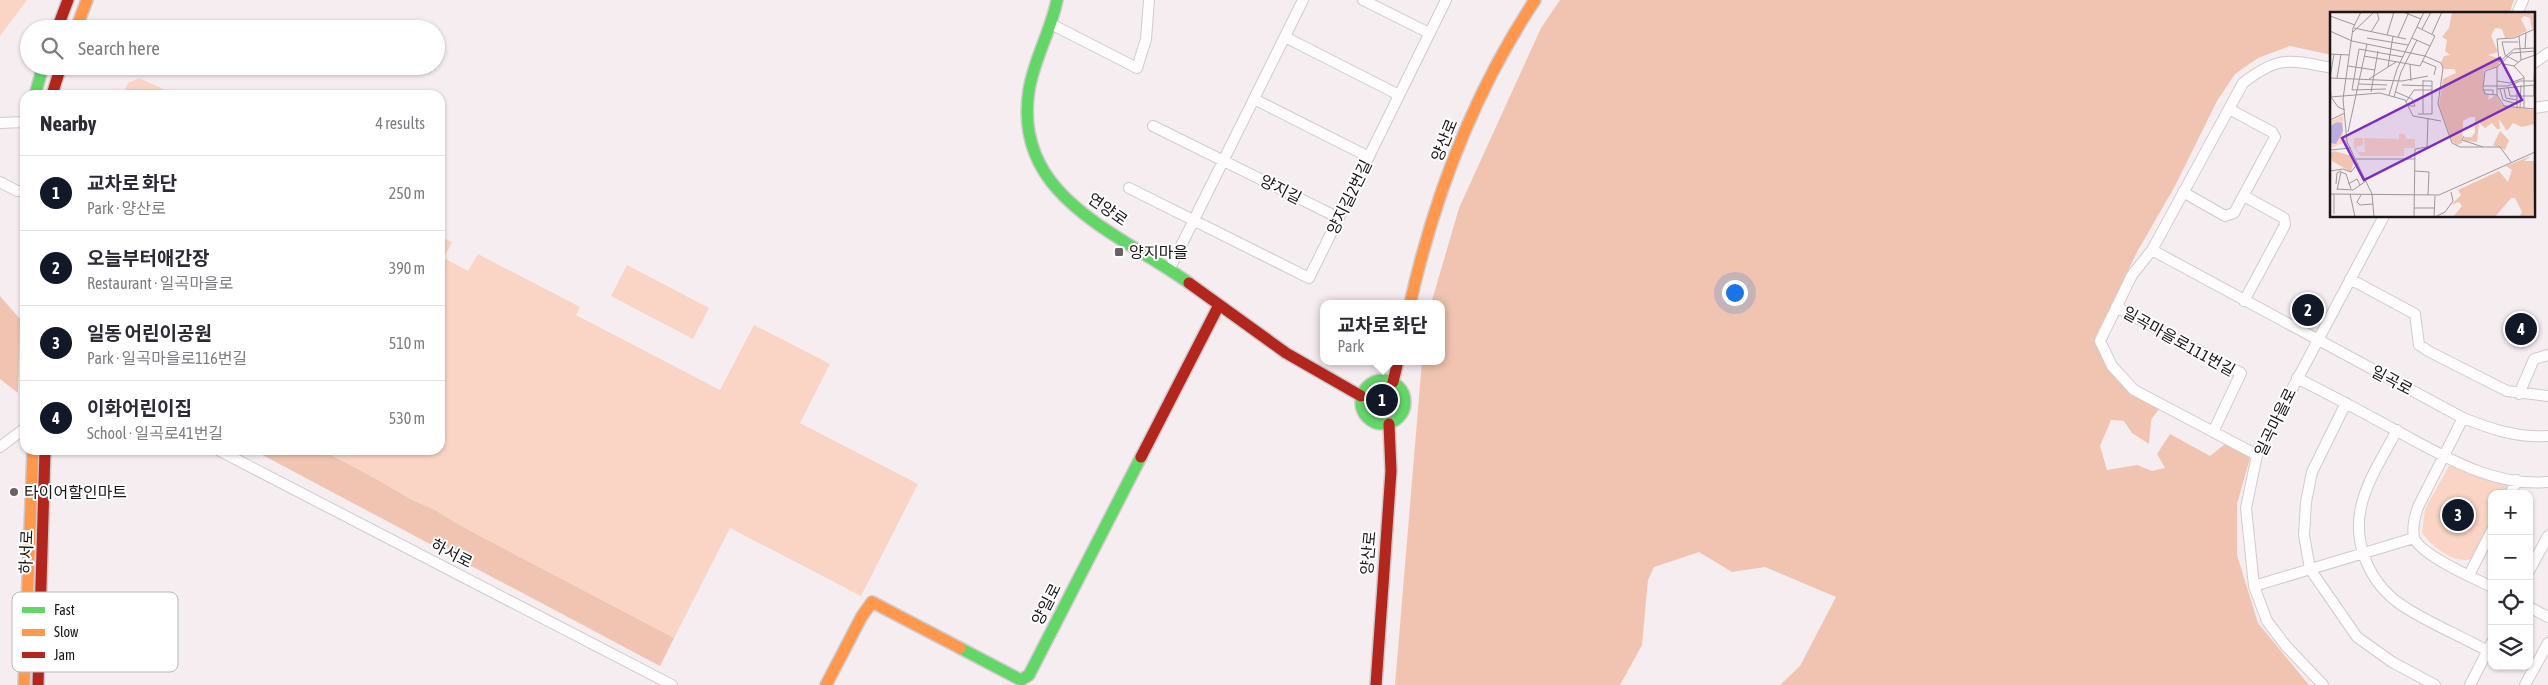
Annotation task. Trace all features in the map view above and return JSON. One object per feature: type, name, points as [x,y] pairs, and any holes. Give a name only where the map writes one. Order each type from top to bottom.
[{"type":"street","points":[[60,20],[68,0]]},
{"type":"street","points":[[79,20],[86,0]]},
{"type":"street","name":"연양로","points":[[1057,0],[1051,24],[1030,79],[1027,99],[1028,128],[1041,169],[1049,182],[1092,220],[1170,270],[1331,382],[1361,396]]},
{"type":"street","points":[[1051,24],[1137,68],[1146,38],[1149,0]]},
{"type":"street","points":[[1170,270],[1303,0]]},
{"type":"street","points":[[1363,0],[1429,33]]},
{"type":"street","name":"양지길2번길","points":[[1194,219],[1309,278],[1446,0]]},
{"type":"street","name":"양산로","points":[[1411,300],[1441,191],[1462,138],[1481,96],[1535,0]]},
{"type":"street","points":[[2518,12],[2523,0]]},
{"type":"street","points":[[1284,37],[1399,95]]},
{"type":"street","points":[[2536,62],[2548,53]]},
{"type":"street","name":"일곡마을로111번길","points":[[2257,455],[2214,430],[2134,390],[2112,366],[2100,341],[2132,275],[2152,250],[2243,83],[2262,68],[2288,60],[2330,68]]},
{"type":"street","points":[[36,90],[41,75]]},
{"type":"street","points":[[54,90],[58,75]]},
{"type":"street","points":[[1254,99],[1368,157]]},
{"type":"street","points":[[2183,192],[2225,216],[2234,213],[2244,196],[2274,137],[2272,132],[2229,109]]},
{"type":"street","points":[[0,123],[20,122]]},
{"type":"street","name":"양지길","points":[[1153,126],[1338,218]]},
{"type":"street","points":[[0,182],[20,191]]},
{"type":"street","points":[[1129,188],[1194,219]]},
{"type":"street","points":[[2244,196],[2284,218],[2285,225],[2244,301]]},
{"type":"street","name":"일곡마을로","points":[[2323,685],[2286,646],[2267,621],[2254,586],[2248,544],[2246,508],[2257,455],[2383,218]]},
{"type":"street","name":"일곡로","points":[[2152,250],[2317,341],[2463,418],[2495,430],[2530,437],[2548,436]]},
{"type":"street","points":[[2350,279],[2415,314],[2420,345],[2423,348],[2500,388],[2518,394],[2548,396]]},
{"type":"street","name":"양일로","points":[[826,685],[862,616],[872,602],[1021,680],[1029,675],[1219,305]]},
{"type":"street","name":"일곡마을로111번길","points":[[2116,307],[2241,373],[2214,430]]},
{"type":"street","points":[[2518,394],[2534,358],[2548,355]]},
{"type":"street","points":[[1393,382],[1397,365]]},
{"type":"street","points":[[2297,378],[2445,458],[2492,476],[2548,482]]},
{"type":"street","points":[[1382,380],[1393,382],[1403,393],[1405,406],[1401,416],[1389,424],[1381,425],[1368,420],[1360,407],[1361,396],[1367,386],[1382,380]]},
{"type":"street","points":[[2346,403],[2312,472],[2306,502],[2304,535],[2310,569],[2356,637],[2392,662],[2435,685]]},
{"type":"street","points":[[2463,418],[2445,458],[2418,506],[2414,518],[2414,538],[2425,551],[2488,585]]},
{"type":"street","name":"양산로","points":[[1376,685],[1391,471],[1389,424]]},
{"type":"street","points":[[2396,430],[2368,485],[2361,506],[2358,528],[2361,554],[2380,585],[2399,604],[2488,645]]},
{"type":"street","points":[[0,447],[20,432]]},
{"type":"street","name":"하서로","points":[[28,592],[33,455]]},
{"type":"street","name":"하서로","points":[[41,592],[45,455]]},
{"type":"street","name":"하서로","points":[[228,455],[672,685]]},
{"type":"street","points":[[2512,490],[2517,480]]},
{"type":"street","points":[[2469,575],[2489,535]]},
{"type":"street","points":[[2533,564],[2548,536]]},
{"type":"street","points":[[2254,586],[2414,538]]},
{"type":"street","points":[[2533,609],[2548,618]]},
{"type":"street","points":[[2525,685],[2548,643]]},
{"type":"street","points":[[2470,685],[2488,650]]},
{"type":"street","name":"하서로","points":[[24,672],[24,685]]},
{"type":"street","name":"하서로","points":[[38,672],[38,685]]},
{"type":"shaded area","points":[[0,0],[27,0],[0,36]]},
{"type":"shaded area","points":[[1560,0],[2514,0],[2510,12],[2330,12],[2330,55],[2290,46],[2258,58],[2235,74],[2217,101],[2175,186],[2137,252],[2094,340],[2106,364],[2119,382],[2126,389],[2159,409],[2151,420],[2149,444],[2132,433],[2124,421],[2111,420],[2100,446],[2107,470],[2137,465],[2152,471],[2165,468],[2157,454],[2170,434],[2210,456],[2225,444],[2250,458],[2237,504],[2237,555],[2258,623],[2309,685],[1780,685],[1800,666],[1836,597],[1765,567],[1732,572],[1699,552],[1654,567],[1648,580],[1642,645],[1620,685],[1395,685],[1422,365],[1445,365],[1445,300],[1432,300],[1459,208],[1541,28]]},
{"type":"shaded area","points":[[139,78],[165,90],[125,90],[128,83]]},
{"type":"shaded area","points":[[445,238],[452,242],[445,256]]},
{"type":"shaded area","points":[[478,254],[580,307],[576,315],[720,390],[754,325],[830,364],[800,423],[918,484],[861,596],[730,528],[674,638],[463,527],[435,510],[410,499],[331,455],[445,455],[445,259],[468,271]]},
{"type":"shaded area","points":[[627,265],[709,308],[693,339],[611,296]]},
{"type":"shaded area","points":[[0,296],[20,319],[18,393],[0,379]]},
{"type":"shaded area","points":[[1382,385],[1388,386],[1393,390],[1397,395],[1397,407],[1393,412],[1388,416],[1382,417],[1376,416],[1371,412],[1367,407],[1366,401],[1367,395],[1371,390],[1376,386]]},
{"type":"shaded area","points":[[262,455],[331,455],[410,499],[435,510],[463,527],[674,638],[660,666]]},
{"type":"shaded area","points":[[2449,466],[2461,468],[2506,483],[2508,490],[2488,490],[2488,530],[2472,559],[2465,560],[2451,557],[2432,544],[2422,533],[2425,509]]},
{"type":"traffic: fast","points":[[1057,0],[1029,90],[1028,127],[1037,158],[1053,185],[1076,208],[1103,228],[1189,283]]},
{"type":"traffic: fast","points":[[36,90],[41,75]]},
{"type":"traffic: fast","points":[[1387,380],[1399,386],[1404,393],[1405,402],[1404,411],[1399,418],[1392,423],[1379,424],[1371,421],[1364,414],[1361,398],[1364,390],[1371,383],[1387,380]]},
{"type":"traffic: fast","points":[[960,648],[1021,680],[1029,675],[1141,457]]},
{"type":"traffic: slow","points":[[79,20],[87,0]]},
{"type":"traffic: slow","points":[[1411,300],[1431,224],[1459,146],[1493,71],[1535,0]]},
{"type":"traffic: slow","points":[[28,592],[33,455]]},
{"type":"traffic: slow","points":[[826,685],[862,616],[872,602],[960,648]]},
{"type":"traffic: slow","points":[[24,672],[24,685]]},
{"type":"traffic: jam","points":[[60,20],[68,0]]},
{"type":"traffic: jam","points":[[54,90],[58,75]]},
{"type":"traffic: jam","points":[[1189,283],[1286,353],[1361,396]]},
{"type":"traffic: jam","points":[[1141,457],[1219,305]]},
{"type":"traffic: jam","points":[[1393,382],[1397,365]]},
{"type":"traffic: jam","points":[[1376,685],[1391,471],[1389,424]]},
{"type":"traffic: jam","points":[[41,592],[45,455]]},
{"type":"traffic: jam","points":[[38,672],[38,685]]},
{"type":"place","name":"양지마을","points":[[1119,252]]},
{"type":"place","name":"오늘부터애간장","points":[[2308,310]]},
{"type":"place","name":"이화어린이집","points":[[2521,329]]},
{"type":"place","name":"교차로 화단","points":[[1382,400]]},
{"type":"place","name":"타이어할인마트","points":[[14,492]]},
{"type":"place","name":"일동 어린이공원","points":[[2458,515]]}]
